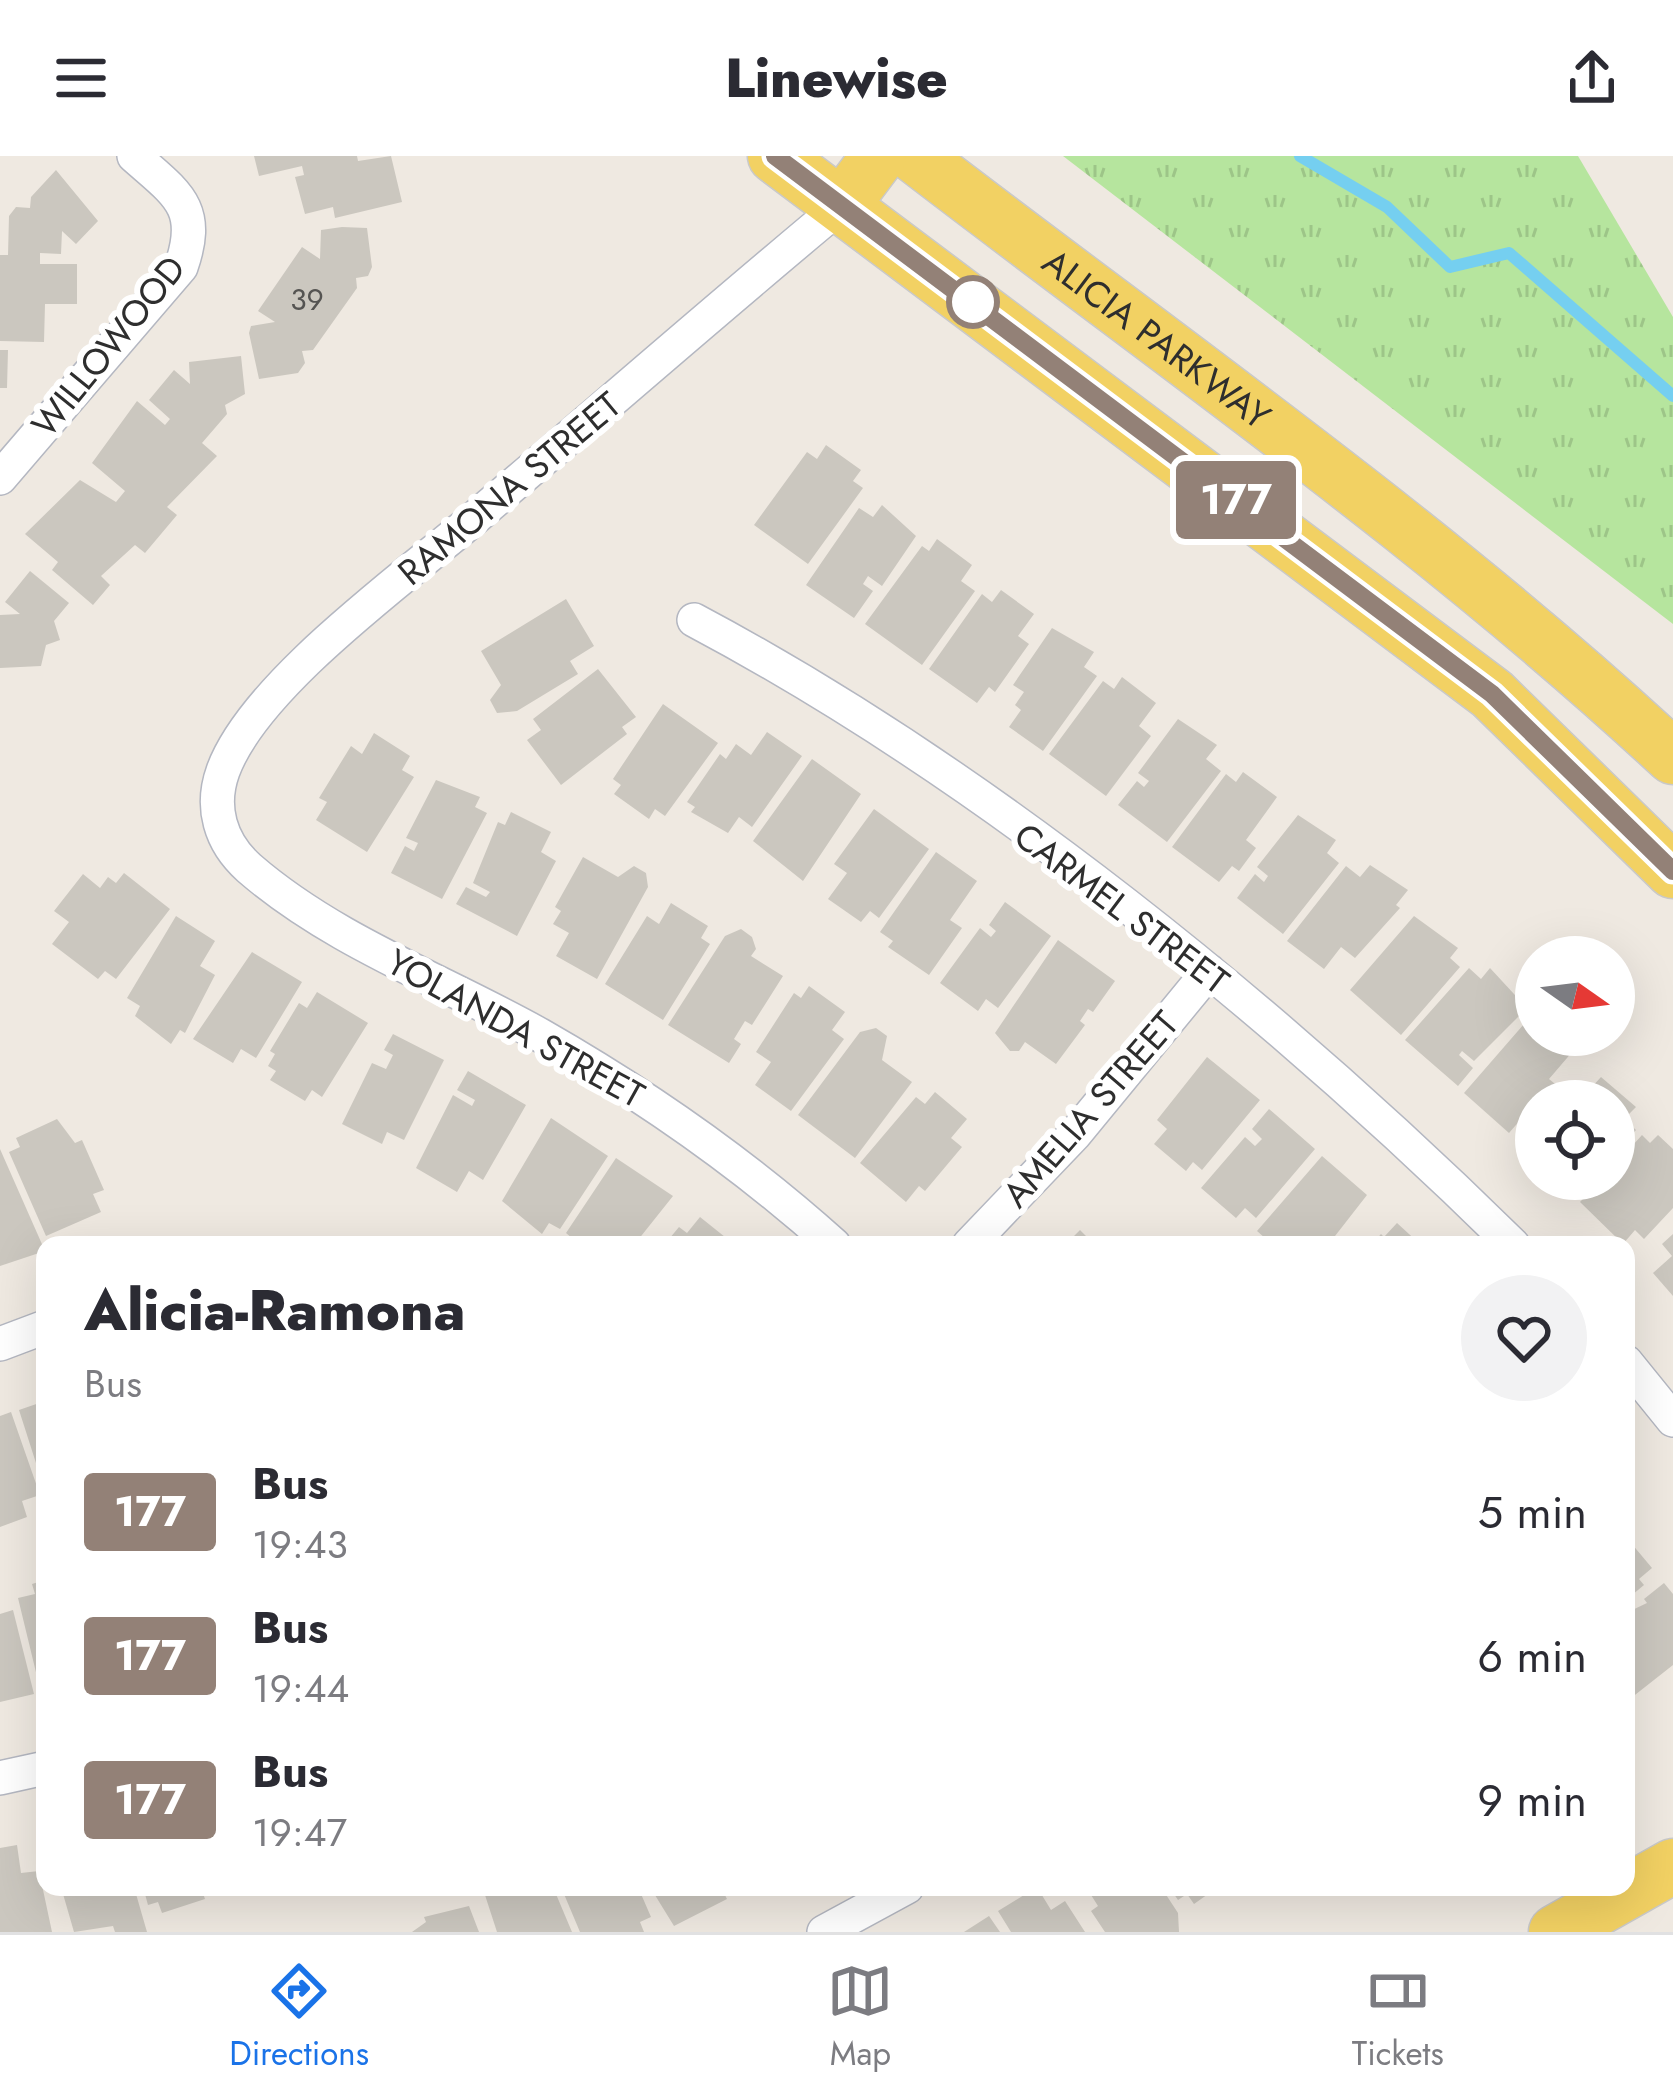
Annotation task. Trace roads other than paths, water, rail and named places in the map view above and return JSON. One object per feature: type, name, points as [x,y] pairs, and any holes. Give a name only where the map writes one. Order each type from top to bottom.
[{"type":"main road","points":[[776,156],[1492,694],[1673,871]]},
{"type":"main road","points":[[843,205],[879,156]]},
{"type":"main road","name":"ALICIA PARKWAY","points":[[915,156],[1347,485],[1602,692],[1673,758]]},
{"type":"main road","points":[[1635,1887],[1673,1866]]},
{"type":"main road","points":[[1556,1932],[1620,1896]]},
{"type":"street","name":"WILLOWOOD","points":[[0,478],[181,267],[193,233],[180,196],[134,156]]},
{"type":"street","name":"RAMONA STREET","points":[[215,804],[224,768],[247,729],[325,646],[843,205]]},
{"type":"street","name":"CARMEL STREET","points":[[694,620],[807,680],[1208,971],[1432,1166],[1504,1236]]},
{"type":"street","name":"YOLANDA STREET","points":[[215,804],[223,838],[248,867],[286,894],[635,1092],[768,1185],[824,1236]]},
{"type":"street","name":"AMELIA STREET","points":[[978,1236],[1075,1134],[1208,971]]},
{"type":"street","points":[[0,1344],[36,1330]]},
{"type":"street","points":[[1635,1373],[1673,1420]]},
{"type":"street","points":[[0,1778],[36,1770]]},
{"type":"street","points":[[824,1932],[890,1896]]},
{"type":"waterway","points":[[1300,156],[1387,207],[1450,267],[1509,253],[1673,396]]}]
